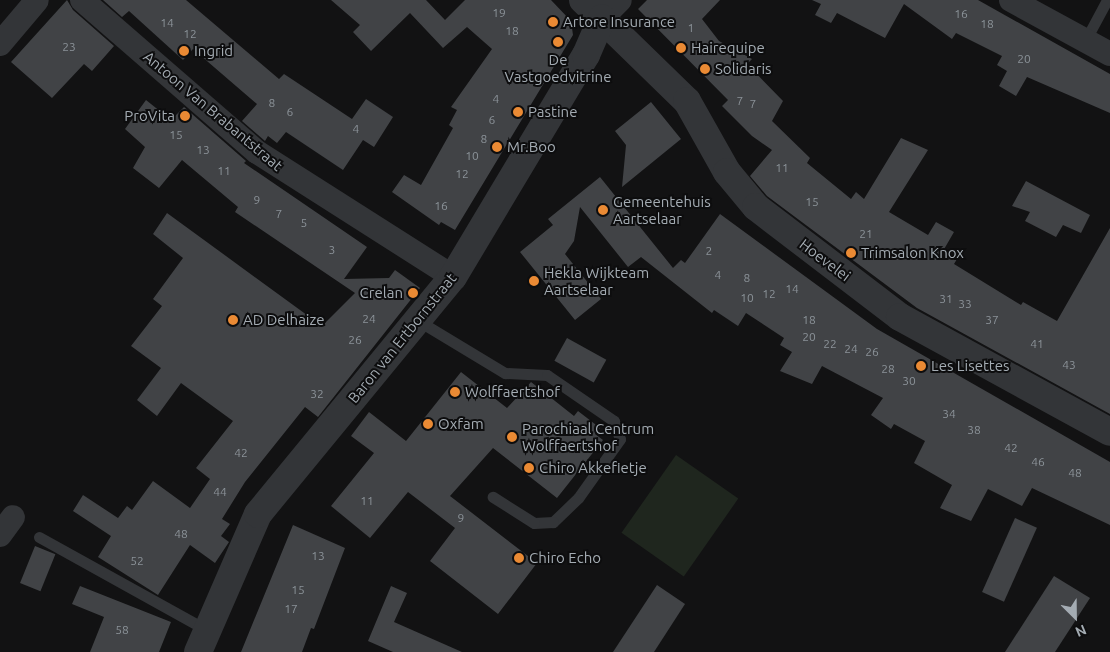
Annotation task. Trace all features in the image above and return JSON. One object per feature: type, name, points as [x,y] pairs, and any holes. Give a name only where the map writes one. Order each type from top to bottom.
[{"type":"street","points":[[0,44],[37,0]]},
{"type":"street","name":"Antoon Van Brabantstraat","points":[[82,0],[257,152],[453,277]]},
{"type":"street","points":[[1012,0],[1110,54]]},
{"type":"street","name":"Baron van Ertbornstraat","points":[[202,641],[258,514],[453,277],[586,55],[602,6]]},
{"type":"street","name":"Hoevelei","points":[[602,6],[687,101],[727,172],[756,207],[900,316],[1110,432]]},
{"type":"lane","points":[[1085,40],[1107,0]]},
{"type":"lane","points":[[417,320],[505,374],[547,375],[614,421],[620,439],[578,498],[553,522],[534,523],[493,498]]},
{"type":"lane","points":[[39,537],[202,641]]},
{"type":"shaded area","points":[[676,455],[738,499],[684,576],[622,533]]},
{"type":"building","points":[[67,0],[73,10],[114,46],[92,71],[84,64],[52,98],[11,62]]},
{"type":"building","points":[[103,0],[186,0],[279,79],[284,74],[352,119],[366,99],[393,117],[374,147],[363,140],[343,170],[286,132],[277,143],[268,136],[265,141],[242,121],[257,104],[193,49],[183,60],[129,11],[122,17]]},
{"type":"building","points":[[331,0],[426,0],[445,20],[465,0],[551,0],[571,21],[573,35],[455,230],[441,222],[439,225],[392,192],[404,175],[421,185],[453,128],[449,125],[457,110],[451,107],[492,49],[467,27],[443,48],[410,13],[371,51],[353,32],[360,25]]},
{"type":"building","points":[[647,0],[720,0],[702,19],[719,41],[752,59],[747,64],[783,101],[772,121],[810,158],[807,163],[851,199],[856,192],[864,199],[901,138],[928,150],[889,212],[928,235],[936,222],[954,232],[943,251],[957,259],[954,264],[1021,305],[1023,302],[1057,321],[1110,228],[1110,414],[917,308],[767,196],[750,176],[772,150],[752,136],[722,106],[728,100],[638,9]]},
{"type":"building","points":[[812,0],[978,0],[1110,74],[1110,113],[1027,77],[1016,96],[999,86],[1007,71],[997,65],[1002,56],[956,33],[952,39],[904,4],[885,38],[837,13],[831,23],[815,15],[821,4]]},
{"type":"building","points":[[146,100],[171,120],[184,107],[246,161],[244,163],[367,247],[344,279],[389,278],[395,270],[420,288],[318,417],[305,407],[245,482],[222,519],[230,524],[221,536],[229,542],[215,563],[190,545],[158,595],[98,557],[111,536],[73,511],[83,495],[118,518],[127,506],[132,510],[153,481],[190,508],[210,479],[196,468],[233,421],[181,383],[157,416],[137,400],[161,368],[131,346],[162,306],[153,299],[183,258],[153,234],[167,213],[322,326],[355,293],[235,212],[238,207],[182,160],[159,188],[133,168],[145,147],[125,129]]},
{"type":"building","points":[[651,102],[681,139],[622,187],[626,145],[615,131]]},
{"type":"building","points":[[600,177],[673,268],[681,260],[685,263],[720,214],[877,329],[1110,462],[1110,525],[1032,488],[1022,506],[988,489],[971,521],[940,508],[952,485],[914,463],[925,441],[894,424],[891,429],[871,415],[883,398],[822,366],[812,384],[780,371],[792,352],[780,345],[784,338],[746,313],[738,326],[714,310],[712,313],[641,257],[628,267],[580,207],[574,241],[565,254],[601,299],[575,320],[520,252],[553,225],[548,219]]},
{"type":"building","points":[[1026,181],[1090,215],[1081,233],[1063,225],[1056,237],[1025,221],[1030,212],[1012,206]]},
{"type":"building","points":[[567,338],[606,360],[594,383],[554,361]]},
{"type":"building","points":[[461,372],[507,408],[531,382],[574,416],[578,411],[600,428],[595,434],[603,440],[557,498],[493,448],[450,496],[537,563],[498,614],[430,561],[455,528],[408,492],[370,538],[331,506],[374,453],[351,436],[369,412],[406,441]]},
{"type":"building","points":[[1015,518],[1037,528],[1004,602],[982,592]]},
{"type":"building","points":[[293,525],[345,548],[314,629],[311,628],[302,652],[241,652]]},
{"type":"building","points":[[35,546],[55,554],[40,591],[20,583]]},
{"type":"building","points":[[1054,576],[1090,598],[1055,652],[1005,652]]},
{"type":"building","points":[[657,585],[685,604],[654,652],[613,652]]},
{"type":"building","points":[[80,586],[171,622],[159,652],[90,652],[104,617],[72,604]]},
{"type":"building","points":[[391,586],[407,593],[394,622],[462,652],[393,652],[368,641]]},
{"type":"place","name":"Artore Insurance","points":[[553,22]]},
{"type":"place","name":"De Vastgoedvitrine","points":[[558,42]]},
{"type":"place","name":"Hairequipe","points":[[681,48]]},
{"type":"place","name":"Ingrid","points":[[184,51]]},
{"type":"place","name":"Solidaris","points":[[705,69]]},
{"type":"place","name":"Pastine","points":[[518,112]]},
{"type":"place","name":"ProVita","points":[[185,116]]},
{"type":"place","name":"Mr.Boo","points":[[497,147]]},
{"type":"place","name":"Gemeentehuis Aartselaar","points":[[603,210]]},
{"type":"place","name":"Trimsalon Knox","points":[[851,253]]},
{"type":"place","name":"Hekla Wijkteam Aartselaar","points":[[534,281]]},
{"type":"place","name":"Crelan","points":[[413,293]]},
{"type":"place","name":"AD Delhaize","points":[[233,320]]},
{"type":"place","name":"Les Lisettes","points":[[921,366]]},
{"type":"place","name":"Wolffaertshof","points":[[455,392]]},
{"type":"place","name":"Oxfam","points":[[428,424]]},
{"type":"place","name":"Parochiaal Centrum Wolffaertshof","points":[[512,437]]},
{"type":"place","name":"Chiro Akkefietje","points":[[529,468]]},
{"type":"place","name":"Chiro Echo","points":[[519,558]]}]
